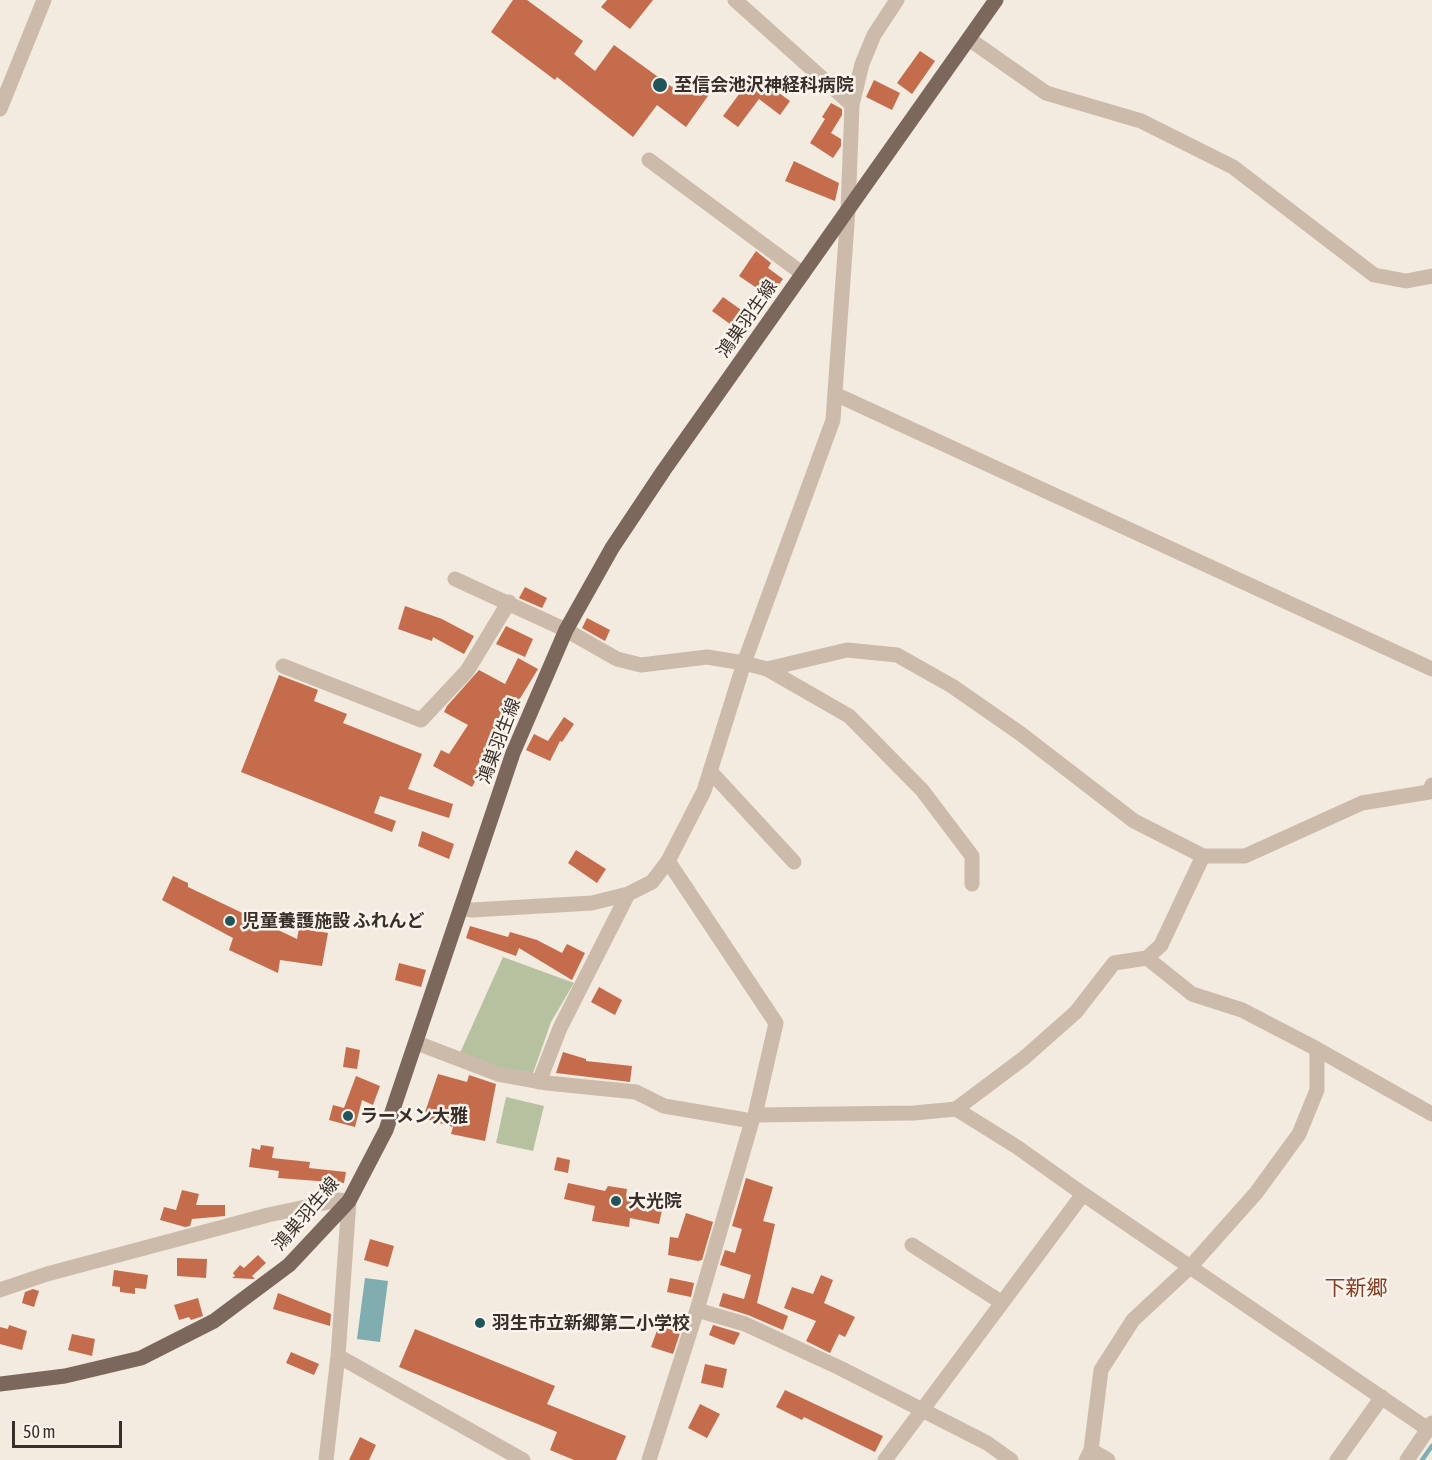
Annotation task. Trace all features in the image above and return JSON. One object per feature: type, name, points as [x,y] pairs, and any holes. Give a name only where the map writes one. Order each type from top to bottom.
[{"type":"main road","name":"鴻巣羽生線","points":[[0,1383],[65,1376],[141,1358],[214,1321],[289,1264],[349,1201],[386,1130],[513,753],[566,630],[618,538],[996,0]]},
{"type":"street","points":[[0,109],[44,0]]},
{"type":"street","points":[[735,0],[852,105]]},
{"type":"street","points":[[461,908],[592,903],[628,894],[652,882],[668,861],[704,791],[744,663],[833,420],[848,210],[852,105],[862,64],[874,35],[897,0]]},
{"type":"street","points":[[969,39],[1046,93],[1141,121],[1233,167],[1374,275],[1406,280],[1432,276]]},
{"type":"street","points":[[649,160],[803,274]]},
{"type":"street","points":[[835,394],[1432,669]]},
{"type":"street","points":[[455,579],[566,630],[617,659],[641,665],[707,657],[744,663],[767,669],[849,716],[922,790],[972,856],[972,884]]},
{"type":"street","points":[[283,666],[421,720],[467,671],[509,602]]},
{"type":"street","points":[[767,669],[847,650],[897,655],[952,686],[1021,734],[1134,822],[1203,856],[1245,856],[1362,803],[1429,792],[1432,785]]},
{"type":"street","points":[[710,771],[794,862]]},
{"type":"street","points":[[417,1043],[498,1074],[539,1082],[636,1092],[664,1106],[754,1118],[914,1113],[956,1109],[1024,1058],[1076,1012],[1114,963],[1147,958],[1161,945],[1203,856]]},
{"type":"street","points":[[649,1460],[697,1310],[754,1118],[776,1023],[668,861]]},
{"type":"street","points":[[539,1082],[560,1028],[628,894]]},
{"type":"street","points":[[1147,958],[1192,994],[1242,1010],[1317,1049],[1432,1114]]},
{"type":"street","points":[[1108,1460],[1089,1455],[1101,1370],[1133,1320],[1191,1266],[1256,1193],[1299,1134],[1317,1090],[1317,1049]]},
{"type":"street","points":[[956,1109],[1017,1147],[1382,1397],[1430,1426],[1407,1460]]},
{"type":"street","points":[[885,1460],[1083,1194]]},
{"type":"street","points":[[0,1290],[46,1274],[268,1215],[338,1200],[349,1201],[338,1356],[326,1460]]},
{"type":"street","points":[[912,1245],[1001,1302]]},
{"type":"street","points":[[697,1310],[745,1324],[921,1409],[987,1443],[1011,1460]]},
{"type":"street","points":[[338,1356],[523,1460]]},
{"type":"street","points":[[1337,1460],[1382,1397]]},
{"type":"green space","points":[[503,957],[574,983],[551,1022],[532,1076],[502,1070],[460,1053]]},
{"type":"green space","points":[[506,1097],[544,1106],[533,1151],[496,1143]]},
{"type":"water","points":[[365,1278],[388,1281],[380,1342],[357,1339]]},
{"type":"building","points":[[513,0],[527,0],[583,41],[574,54],[595,71],[614,45],[679,92],[689,77],[710,93],[686,127],[657,105],[633,137],[557,77],[555,80],[491,32]]},
{"type":"building","points":[[607,0],[653,0],[630,29],[601,7]]},
{"type":"building","points":[[920,51],[935,61],[912,94],[897,83]]},
{"type":"building","points":[[874,80],[900,93],[892,110],[866,97]]},
{"type":"building","points":[[764,82],[790,101],[780,115],[759,99],[738,127],[723,116],[745,86]]},
{"type":"building","points":[[831,103],[842,109],[842,115],[831,133],[841,139],[841,146],[833,158],[810,143],[825,119],[822,117]]},
{"type":"building","points":[[794,161],[839,183],[835,201],[785,181]]},
{"type":"building","points":[[756,251],[771,263],[768,268],[783,279],[770,297],[739,276]]},
{"type":"building","points":[[723,297],[747,314],[737,329],[712,311]]},
{"type":"building","points":[[525,587],[547,598],[542,608],[519,598]]},
{"type":"building","points":[[405,606],[442,619],[474,636],[464,654],[433,637],[432,641],[398,629]]},
{"type":"building","points":[[587,618],[610,630],[605,641],[582,628]]},
{"type":"building","points":[[506,626],[533,639],[525,657],[496,644]]},
{"type":"building","points":[[518,658],[538,669],[502,728],[507,730],[500,743],[494,740],[475,769],[480,772],[472,787],[433,766],[441,750],[449,754],[468,725],[444,712],[447,706],[479,670],[505,684]]},
{"type":"building","points":[[279,675],[318,690],[314,701],[347,714],[343,723],[422,754],[408,789],[453,804],[449,818],[380,796],[374,813],[396,821],[392,832],[241,772]]},
{"type":"building","points":[[564,717],[574,724],[562,742],[560,741],[550,761],[526,750],[534,734],[548,741]]},
{"type":"building","points":[[422,831],[454,844],[449,859],[418,846]]},
{"type":"building","points":[[576,850],[606,869],[597,883],[568,863]]},
{"type":"building","name":"児童養護施設 ふれんど","points":[[173,876],[188,883],[188,887],[297,939],[299,928],[328,933],[322,966],[280,960],[278,973],[229,950],[233,938],[162,900]]},
{"type":"building","points":[[470,926],[508,937],[510,932],[537,940],[562,953],[567,944],[585,953],[572,980],[519,948],[516,956],[466,938]]},
{"type":"building","points":[[399,963],[426,970],[421,987],[395,980]]},
{"type":"building","points":[[599,987],[622,1000],[615,1015],[591,1002]]},
{"type":"building","points":[[346,1047],[360,1050],[357,1069],[343,1067]]},
{"type":"building","points":[[563,1052],[586,1059],[586,1061],[632,1066],[630,1082],[556,1073]]},
{"type":"building","points":[[438,1074],[467,1082],[469,1075],[496,1084],[485,1141],[451,1134],[453,1127],[423,1118]]},
{"type":"building","points":[[356,1076],[380,1086],[373,1105],[362,1100],[355,1127],[329,1120],[333,1105],[344,1108]]},
{"type":"building","points":[[261,1145],[274,1147],[272,1158],[310,1162],[309,1168],[346,1172],[344,1183],[278,1178],[279,1171],[249,1167],[252,1148],[260,1150]]},
{"type":"building","points":[[557,1157],[570,1160],[568,1173],[554,1170]]},
{"type":"building","points":[[746,1178],[773,1187],[763,1221],[775,1224],[757,1303],[788,1316],[783,1330],[719,1306],[723,1293],[744,1299],[751,1275],[720,1265],[725,1250],[735,1253],[742,1229],[732,1226]]},
{"type":"building","points":[[568,1183],[605,1191],[608,1186],[627,1189],[626,1196],[643,1201],[642,1206],[662,1210],[659,1224],[630,1218],[629,1227],[592,1221],[595,1206],[564,1199]]},
{"type":"building","points":[[182,1190],[199,1194],[196,1205],[225,1205],[225,1216],[192,1219],[190,1226],[185,1227],[160,1220],[164,1207],[176,1210]]},
{"type":"building","points":[[686,1213],[713,1222],[702,1260],[668,1255],[670,1237],[678,1238]]},
{"type":"building","points":[[370,1239],[394,1246],[388,1267],[364,1260]]},
{"type":"building","points":[[258,1255],[266,1263],[252,1276],[255,1279],[232,1278],[240,1265],[244,1268]]},
{"type":"building","points":[[177,1258],[207,1259],[206,1278],[177,1276]]},
{"type":"building","points":[[114,1270],[148,1275],[146,1289],[135,1288],[135,1294],[120,1292],[120,1287],[112,1286]]},
{"type":"building","points":[[821,1275],[833,1280],[824,1303],[855,1317],[845,1337],[839,1334],[830,1353],[806,1341],[816,1321],[784,1308],[792,1287],[813,1294]]},
{"type":"building","points":[[670,1278],[694,1283],[691,1297],[667,1292]]},
{"type":"building","points":[[33,1289],[39,1291],[34,1307],[22,1303],[25,1292]]},
{"type":"building","points":[[278,1293],[331,1314],[330,1326],[273,1309]]},
{"type":"building","points":[[198,1298],[203,1316],[191,1320],[189,1317],[179,1320],[174,1305]]},
{"type":"building","points":[[9,1325],[27,1331],[22,1350],[0,1344],[0,1327],[8,1329]]},
{"type":"building","points":[[659,1325],[680,1333],[673,1354],[651,1347]]},
{"type":"building","points":[[713,1325],[740,1333],[734,1345],[709,1335]]},
{"type":"building","points":[[415,1329],[555,1386],[547,1404],[626,1436],[616,1460],[574,1460],[550,1450],[557,1432],[399,1367]]},
{"type":"building","points":[[72,1334],[95,1339],[92,1356],[68,1350]]},
{"type":"building","points":[[291,1352],[319,1364],[314,1375],[286,1363]]},
{"type":"building","points":[[705,1364],[727,1369],[723,1388],[701,1383]]},
{"type":"building","points":[[785,1390],[883,1436],[875,1452],[804,1417],[802,1420],[776,1407]]},
{"type":"building","points":[[700,1404],[720,1414],[707,1438],[688,1428]]},
{"type":"building","points":[[360,1437],[376,1445],[369,1460],[349,1460]]},
{"type":"waterway","points":[[1422,1460],[1432,1446]]},
{"type":"place","name":"至信会池沢神経科病院","points":[[660,85]]},
{"type":"place","name":"児童養護施設 ふれんど","points":[[230,921]]},
{"type":"place","name":"ラーメン大雅","points":[[348,1116]]},
{"type":"place","name":"大光院","points":[[616,1201]]},
{"type":"place","name":"羽生市立新郷第二小学校","points":[[480,1323]]},
{"type":"district","name":"下新郷","points":[[1356,1288]]}]
